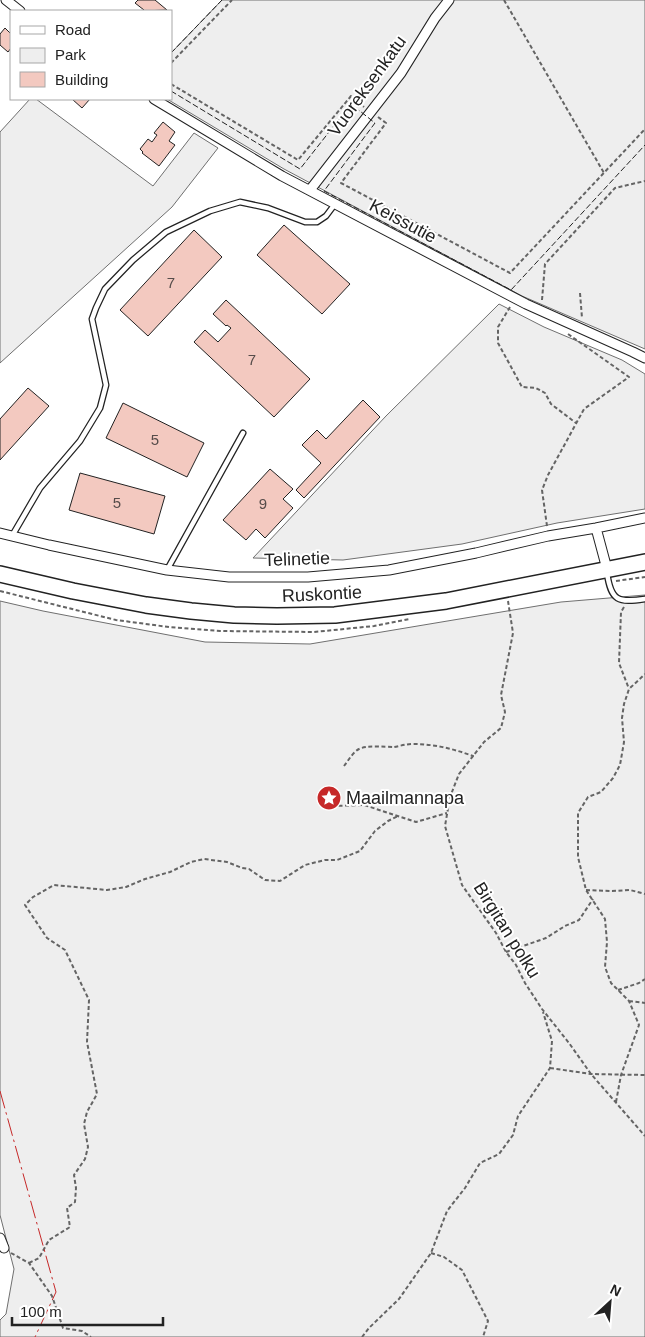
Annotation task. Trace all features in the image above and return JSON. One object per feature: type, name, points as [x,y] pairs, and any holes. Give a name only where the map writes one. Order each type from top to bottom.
[{"type":"main road","name":"Ruskontie","points":[[0,574],[73,591],[155,606],[234,615],[277,616],[335,614],[446,601],[645,562]]},
{"type":"street","points":[[0,5],[5,0],[19,10]]},
{"type":"street","name":"Vuoreksenkatu","points":[[310,190],[401,73],[435,18],[449,0]]},
{"type":"street","name":"Keissutie","points":[[156,100],[282,176],[335,204],[516,299],[645,358]]},
{"type":"street","name":"Telinetie","points":[[0,533],[167,570],[229,577],[317,576],[389,570],[476,553],[548,536],[645,518]]},
{"type":"street","points":[[596,528],[607,569]]},
{"type":"street","points":[[0,1238],[4,1248]]},
{"type":"lane","points":[[12,536],[40,488],[80,441],[100,408],[106,385],[92,319],[105,289],[133,260],[166,232],[210,211],[240,202],[268,208],[305,222],[317,222],[326,216],[335,204]]},
{"type":"lane","points":[[167,570],[243,433]]},
{"type":"lane","points":[[607,569],[610,588],[619,599],[628,602],[645,599]]},
{"type":"path","points":[[172,62],[232,0]]},
{"type":"path","points":[[504,0],[604,173]]},
{"type":"path","points":[[172,85],[298,160],[351,96],[386,123],[341,183],[510,272],[645,129]]},
{"type":"path","points":[[541,311],[545,264],[615,188],[645,181]]},
{"type":"path","points":[[580,293],[583,329]]},
{"type":"path","points":[[516,299],[498,327],[498,343],[522,386],[536,388],[545,393],[551,404],[576,423]]},
{"type":"path","points":[[548,536],[542,490],[548,475],[584,409],[629,377],[565,332]]},
{"type":"path","name":"Birgitan polku","points":[[508,601],[514,634],[501,696],[505,712],[501,728],[484,742],[459,774],[450,798],[445,826],[462,885],[496,933],[525,983],[542,1009],[569,1042],[591,1074],[645,1136]]},
{"type":"path","points":[[628,602],[620,612],[619,663],[629,689]]},
{"type":"path","points":[[616,1103],[621,1075],[639,1025],[629,1001],[611,983],[605,967],[607,942],[605,919],[586,890],[578,857],[578,813],[588,797],[601,792],[613,778],[620,765],[624,742],[622,718],[624,704],[629,689],[645,674]]},
{"type":"path","points":[[344,766],[349,758],[359,749],[378,746],[412,744],[438,746],[472,756]]},
{"type":"path","points":[[332,806],[364,805],[416,822],[447,813]]},
{"type":"path","points":[[29,1263],[39,1258],[50,1240],[70,1227],[68,1208],[75,1202],[74,1174],[85,1159],[88,1147],[84,1124],[87,1112],[97,1094],[87,1042],[89,1000],[65,950],[47,938],[25,905],[33,897],[54,885],[107,890],[126,887],[204,859],[227,862],[249,869],[265,880],[280,881],[305,865],[325,860],[337,860],[360,851],[375,831],[388,820],[398,816]]},
{"type":"path","points":[[586,890],[630,890],[645,894]]},
{"type":"path","points":[[506,952],[546,938],[565,926],[580,920],[593,899]]},
{"type":"path","points":[[618,990],[645,979]]},
{"type":"path","points":[[629,1001],[645,1003]]},
{"type":"path","points":[[362,1337],[399,1299],[431,1253],[447,1211],[466,1188],[480,1163],[499,1154],[513,1135],[518,1116],[550,1068],[552,1041],[542,1009]]},
{"type":"path","points":[[550,1068],[591,1074],[645,1074]]},
{"type":"path","points":[[4,1248],[29,1263],[52,1296],[63,1328],[82,1331],[91,1337]]},
{"type":"path","points":[[431,1253],[444,1257],[462,1270],[488,1321],[483,1337]]},
{"type":"green space","points":[[222,0],[645,0],[645,349],[522,296],[284,169],[169,100],[172,100],[172,52]]},
{"type":"green space","points":[[29,100],[37,100],[153,186],[194,133],[218,148],[172,207],[0,363],[0,132]]},
{"type":"green space","points":[[499,304],[544,327],[622,360],[645,374],[645,509],[557,523],[462,544],[343,560],[253,558],[386,416]]},
{"type":"green space","points":[[645,595],[645,1337],[0,1337],[0,1320],[6,1314],[14,1269],[0,1215],[0,601],[205,642],[310,644],[561,602]]},
{"type":"building","points":[[138,0],[155,0],[167,10],[144,10],[135,3]]},
{"type":"building","points":[[5,28],[10,33],[10,49],[8,52],[0,45],[0,34]]},
{"type":"building","points":[[73,100],[89,100],[82,108]]},
{"type":"building","points":[[163,122],[175,132],[169,141],[175,145],[159,166],[142,153],[140,149],[148,139],[152,142],[157,135],[154,133]]},
{"type":"building","points":[[284,225],[350,284],[322,314],[257,255]]},
{"type":"building","points":[[194,230],[222,257],[148,336],[120,310]]},
{"type":"building","points":[[226,300],[310,379],[274,417],[194,342],[205,330],[218,342],[231,328],[213,314]]},
{"type":"building","points":[[28,388],[49,406],[0,460],[0,419]]},
{"type":"building","points":[[363,400],[380,417],[304,498],[296,490],[321,463],[302,445],[317,430],[326,439]]},
{"type":"building","points":[[123,403],[204,443],[187,477],[106,438]]},
{"type":"building","points":[[270,469],[293,489],[283,499],[293,508],[265,538],[256,529],[246,540],[223,520]]},
{"type":"building","points":[[80,473],[165,496],[154,534],[69,510]]},
{"type":"fence","points":[[172,52],[222,0]]},
{"type":"fence","points":[[172,92],[300,169],[351,104],[375,123],[324,191],[511,290],[645,145]]},
{"type":"power","points":[[0,1091],[56,1292],[35,1337]]},
{"type":"place","name":"Maailmannapa","points":[[329,798]]}]
